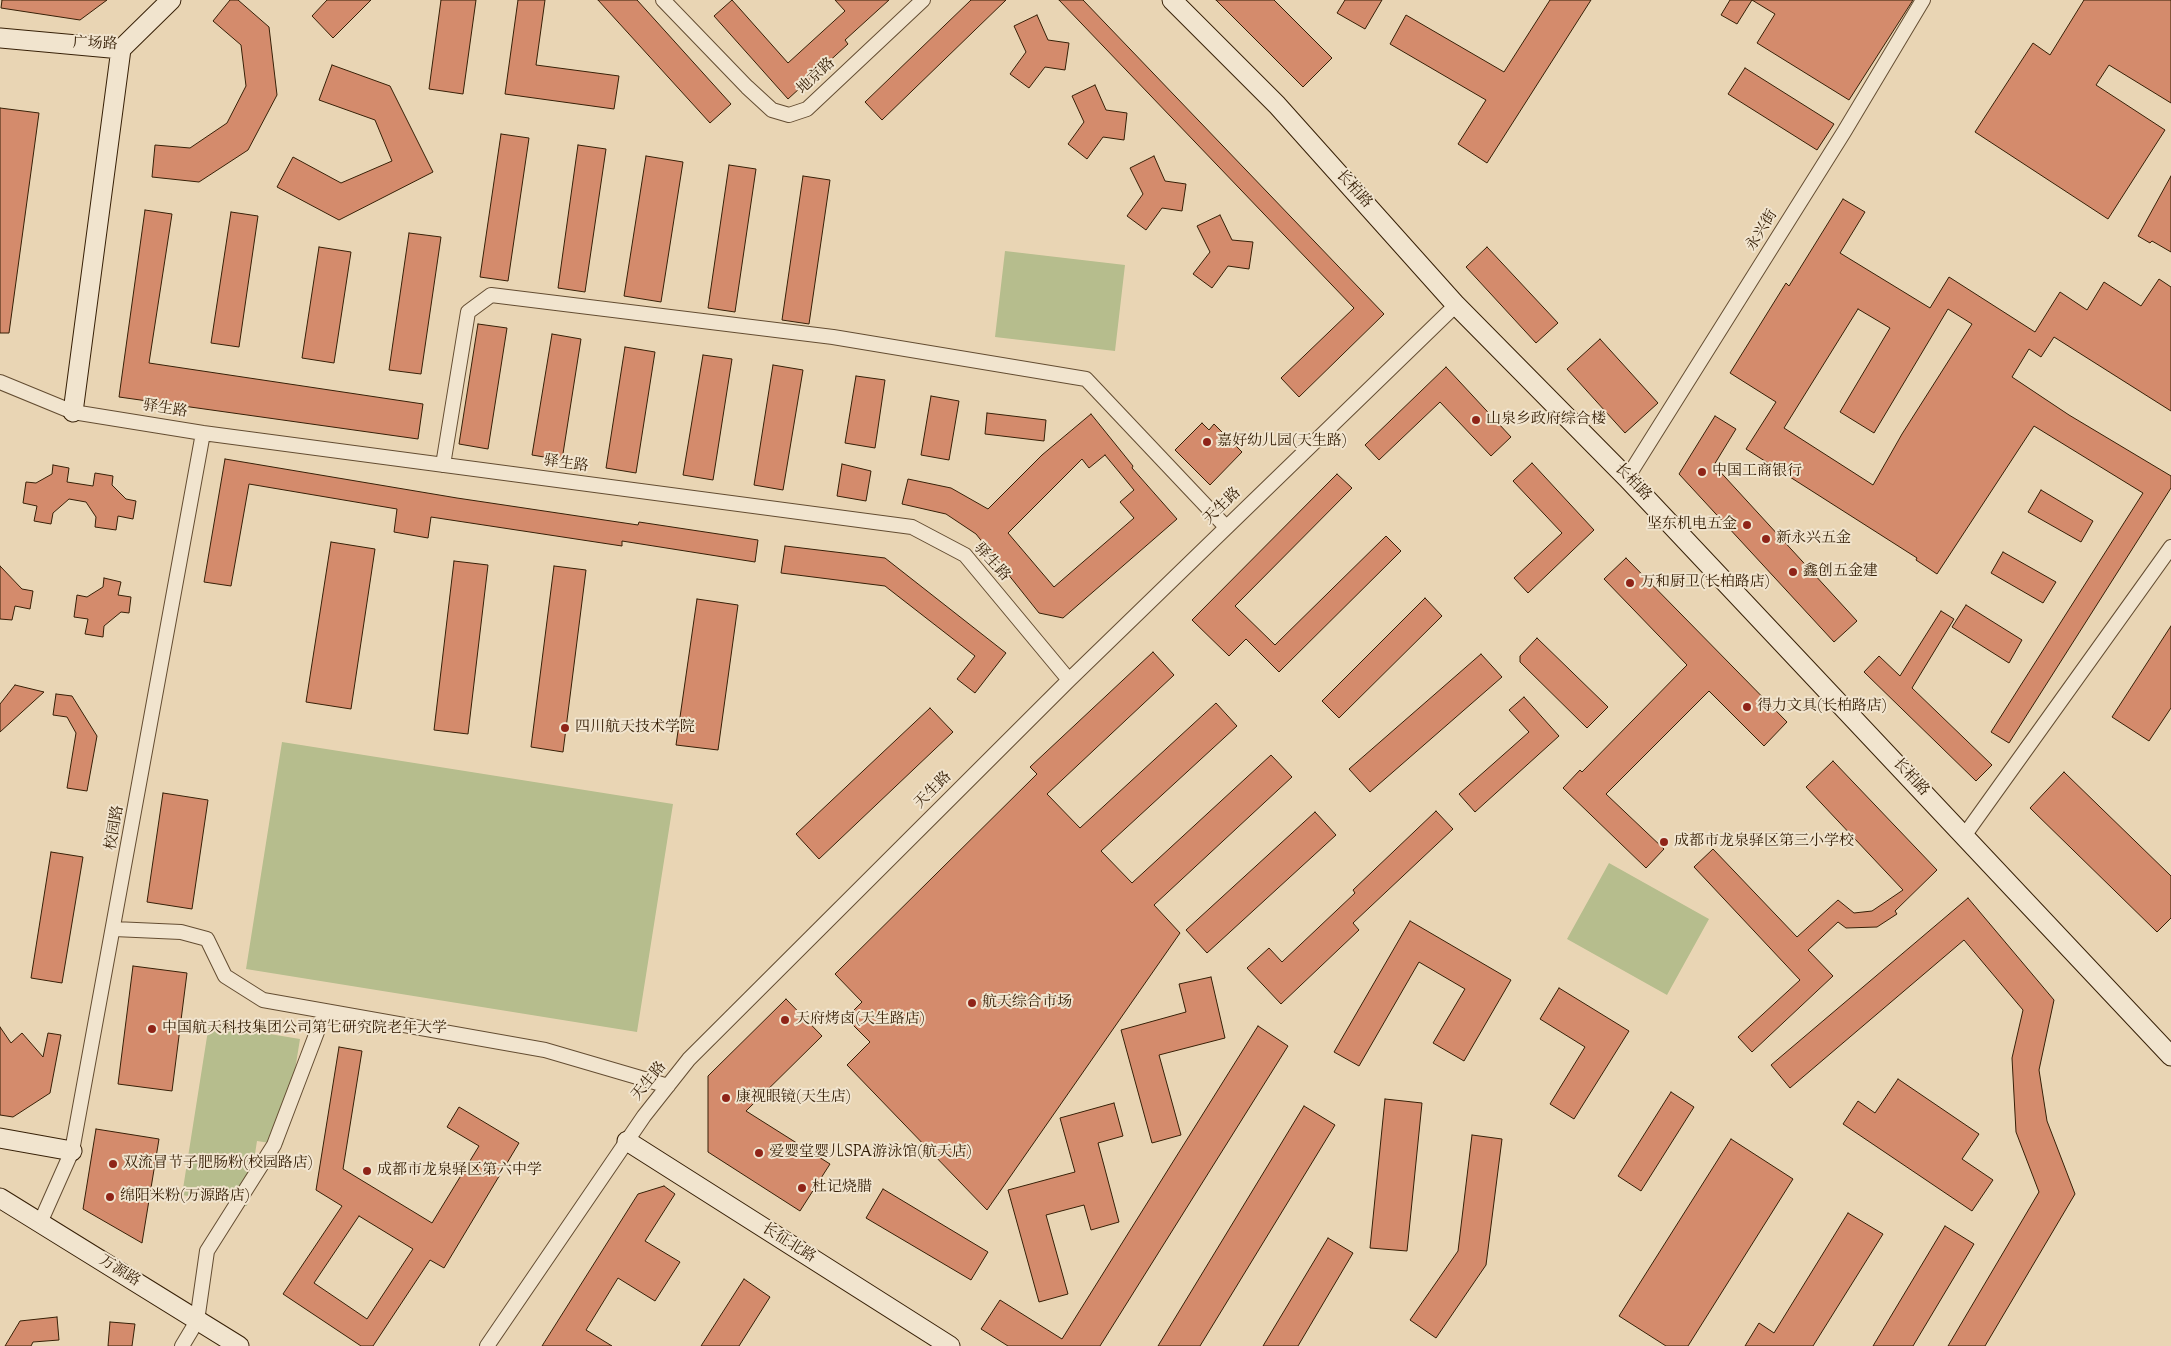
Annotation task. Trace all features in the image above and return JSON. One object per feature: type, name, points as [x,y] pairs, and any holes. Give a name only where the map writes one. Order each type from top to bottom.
[{"type":"street","name":"广场路","points":[[0,38],[121,49],[171,0]]},
{"type":"street","name":"地京路","points":[[662,0],[772,110],[788,115],[807,110],[924,0]]},
{"type":"street","name":"长柏路","points":[[1172,0],[1277,105],[1456,304],[1627,478],[2171,1056]]},
{"type":"street","name":"永兴街","points":[[1627,478],[1839,140],[1923,0]]},
{"type":"street","points":[[73,412],[121,49]]},
{"type":"street","points":[[443,465],[468,312],[491,295],[833,337],[1086,379],[1226,527]]},
{"type":"street","name":"天生路","points":[[487,1346],[627,1141],[690,1059],[1069,680],[1456,304]]},
{"type":"street","name":"驿生路","points":[[0,382],[73,412],[203,433],[912,527],[964,555],[1069,680]]},
{"type":"street","name":"校园路","points":[[40,1223],[72,1151],[203,433]]},
{"type":"street","points":[[1964,836],[2171,548]]},
{"type":"street","points":[[114,929],[181,932],[207,939],[225,976],[263,1000],[544,1050],[668,1086]]},
{"type":"street","points":[[182,1346],[197,1320],[208,1251],[274,1145],[325,1011]]},
{"type":"street","points":[[0,1138],[72,1151]]},
{"type":"street","name":"长征北路","points":[[627,1141],[950,1346]]},
{"type":"street","name":"万源路","points":[[0,1198],[239,1346]]},
{"type":"green space","points":[[1005,251],[1125,265],[1115,351],[995,337]]},
{"type":"green space","points":[[282,742],[673,804],[637,1032],[246,969]]},
{"type":"green space","points":[[1609,863],[1709,919],[1667,995],[1567,939]]},
{"type":"green space","points":[[209,1024],[300,1039],[283,1145],[257,1141],[247,1206],[182,1195]]},
{"type":"building","points":[[2,0],[107,0],[80,20],[1,8]]},
{"type":"building","points":[[230,0],[238,0],[269,27],[277,95],[248,150],[199,182],[152,177],[155,145],[190,148],[227,123],[246,86],[241,45],[213,21]]},
{"type":"building","points":[[327,0],[371,0],[333,38],[312,16]]},
{"type":"building","points":[[441,0],[476,0],[463,94],[429,89]]},
{"type":"building","points":[[518,0],[545,0],[536,65],[619,76],[614,109],[505,94]]},
{"type":"building","points":[[598,0],[637,0],[731,104],[710,123]]},
{"type":"building","points":[[732,0],[788,63],[845,11],[835,0],[889,0],[845,40],[848,44],[788,99],[714,16]]},
{"type":"building","points":[[971,0],[1006,0],[882,120],[865,102]]},
{"type":"building","points":[[1059,0],[1083,0],[1384,314],[1299,397],[1281,378],[1354,308]]},
{"type":"building","points":[[1216,0],[1274,0],[1332,58],[1303,87]]},
{"type":"building","points":[[1345,0],[1382,0],[1365,29],[1337,13]]},
{"type":"building","points":[[1550,0],[1591,0],[1487,163],[1458,144],[1486,100],[1390,44],[1406,15],[1504,72]]},
{"type":"building","points":[[1730,0],[1752,0],[1737,24],[1721,15]]},
{"type":"building","points":[[1752,0],[1913,0],[1849,100],[1757,43],[1775,14]]},
{"type":"building","points":[[2084,0],[2171,0],[2171,103],[2109,65],[2096,85],[2165,130],[2108,219],[1975,132],[2033,43],[2050,55]]},
{"type":"building","points":[[1037,15],[1048,40],[1069,43],[1065,70],[1045,67],[1029,88],[1010,74],[1026,52],[1014,26]]},
{"type":"building","points":[[332,65],[390,86],[433,172],[339,220],[277,187],[293,157],[341,183],[392,161],[375,120],[319,100]]},
{"type":"building","points":[[1745,68],[1834,124],[1817,150],[1728,94]]},
{"type":"building","points":[[1095,85],[1106,110],[1127,113],[1124,140],[1103,137],[1087,159],[1068,144],[1084,122],[1072,96]]},
{"type":"building","points":[[0,108],[39,113],[9,333],[0,333]]},
{"type":"building","points":[[501,134],[529,138],[508,281],[480,277]]},
{"type":"building","points":[[578,145],[606,149],[585,292],[558,288]]},
{"type":"building","points":[[646,156],[683,162],[661,302],[624,296]]},
{"type":"building","points":[[1154,156],[1165,181],[1186,184],[1182,211],[1162,208],[1146,230],[1127,216],[1143,194],[1130,168]]},
{"type":"building","points":[[729,165],[756,169],[735,312],[708,308]]},
{"type":"building","points":[[803,176],[830,180],[809,324],[782,320]]},
{"type":"building","points":[[2171,176],[2171,252],[2152,241],[2150,243],[2138,236]]},
{"type":"building","points":[[1843,199],[1865,212],[1840,253],[1930,308],[1949,277],[2035,332],[2060,292],[2087,310],[2104,282],[2141,306],[2159,279],[2171,287],[2171,411],[2054,337],[2041,357],[2029,349],[2012,377],[2069,415],[2171,476],[2171,488],[2009,743],[1991,732],[2143,493],[2034,426],[1937,574],[1916,560],[1917,558],[1746,449],[1776,402],[1730,373],[1786,283],[1789,286]],"holes":[[[1858,309],[1890,328],[1840,412],[1874,433],[1948,309],[1972,324],[1902,434],[1873,485],[1784,428]]]},
{"type":"building","points":[[145,210],[172,214],[149,363],[423,404],[418,439],[119,397]]},
{"type":"building","points":[[231,212],[258,216],[239,347],[211,343]]},
{"type":"building","points":[[1220,215],[1232,240],[1253,242],[1249,269],[1228,266],[1212,288],[1193,274],[1210,252],[1197,226]]},
{"type":"building","points":[[409,233],[441,237],[421,374],[389,370]]},
{"type":"building","points":[[319,247],[351,252],[334,363],[302,358]]},
{"type":"building","points":[[1487,247],[1558,323],[1536,343],[1466,267]]},
{"type":"building","points":[[478,324],[507,328],[488,449],[459,444]]},
{"type":"building","points":[[552,334],[581,339],[562,460],[532,455]]},
{"type":"building","points":[[1600,339],[1658,403],[1625,433],[1567,369]]},
{"type":"building","points":[[625,347],[655,352],[636,473],[606,468]]},
{"type":"building","points":[[703,355],[732,359],[713,480],[683,475]]},
{"type":"building","points":[[773,365],[803,370],[783,490],[754,485]]},
{"type":"building","name":"山泉乡政府综合楼","points":[[1446,367],[1511,437],[1491,456],[1440,402],[1379,460],[1365,445]]},
{"type":"building","points":[[856,376],[885,380],[875,448],[845,443]]},
{"type":"building","points":[[931,396],[959,401],[949,460],[921,455]]},
{"type":"building","points":[[987,413],[1046,420],[1044,441],[985,434]]},
{"type":"building","points":[[1091,414],[1133,466],[1132,468],[1177,519],[1063,618],[1039,613],[976,534],[946,514],[902,504],[908,479],[951,488],[988,509],[1042,455]],"holes":[[[1105,455],[1134,490],[1120,502],[1134,518],[1054,587],[1008,533],[1082,459],[1089,468]]]},
{"type":"building","points":[[1715,416],[1736,429],[1714,465],[1857,621],[1834,642],[1679,474]]},
{"type":"building","name":"嘉好幼儿园(天生路)","points":[[1202,423],[1209,430],[1214,424],[1242,452],[1210,485],[1175,450]]},
{"type":"building","points":[[225,459],[457,498],[638,525],[639,522],[758,540],[755,562],[622,541],[622,546],[431,517],[428,538],[394,532],[397,509],[249,484],[231,586],[204,582]]},
{"type":"building","points":[[1532,463],[1594,530],[1528,593],[1514,578],[1562,533],[1513,481]]},
{"type":"building","points":[[842,464],[871,471],[866,501],[837,496]]},
{"type":"building","points":[[53,465],[69,468],[67,482],[93,486],[95,473],[113,476],[112,485],[126,499],[136,501],[133,519],[118,516],[116,530],[95,527],[96,517],[86,502],[69,499],[53,513],[51,524],[34,521],[37,506],[23,503],[26,482],[36,483],[52,474]]},
{"type":"building","points":[[1337,474],[1352,488],[1235,606],[1275,645],[1386,536],[1401,551],[1279,672],[1246,639],[1229,656],[1192,620]]},
{"type":"building","points":[[2041,490],[2093,521],[2081,542],[2028,512]]},
{"type":"building","points":[[331,542],[375,549],[351,709],[306,702]]},
{"type":"building","points":[[785,546],[885,558],[1006,653],[975,693],[957,679],[975,656],[885,586],[781,573]]},
{"type":"building","points":[[2003,552],[2056,582],[2043,603],[1991,573]]},
{"type":"building","points":[[1626,558],[1787,722],[1764,746],[1709,691],[1606,794],[1664,849],[1646,868],[1563,788],[1580,770],[1582,772],[1687,665],[1604,579]]},
{"type":"building","points":[[454,561],[488,565],[468,734],[434,730]]},
{"type":"building","points":[[0,566],[22,589],[33,591],[30,609],[15,606],[12,620],[0,619]]},
{"type":"building","points":[[554,566],[586,570],[563,752],[531,747]]},
{"type":"building","points":[[104,578],[121,582],[118,595],[131,597],[129,613],[121,612],[104,626],[103,637],[85,634],[88,619],[74,617],[77,595],[87,597],[103,587]]},
{"type":"building","points":[[1425,598],[1442,616],[1339,718],[1322,701]]},
{"type":"building","points":[[697,599],[738,605],[718,750],[676,745]]},
{"type":"building","points":[[1966,605],[2022,640],[2009,663],[1952,627]]},
{"type":"building","points":[[1941,611],[1954,619],[1912,688],[1992,765],[1976,781],[1864,672],[1879,656],[1900,676]]},
{"type":"building","points":[[2171,626],[2171,708],[2149,741],[2112,717]]},
{"type":"building","points":[[1537,638],[1608,707],[1587,728],[1520,662],[1520,656]]},
{"type":"building","name":"航天综合市场","points":[[1153,652],[1174,675],[1047,794],[1080,828],[1216,703],[1237,726],[1101,851],[1132,883],[1271,755],[1292,777],[1154,905],[1180,933],[987,1210],[847,1065],[870,1042],[846,1018],[862,1002],[835,974],[1037,774],[1030,767]]},
{"type":"building","points":[[1481,654],[1502,677],[1370,792],[1349,769]]},
{"type":"building","points":[[15,685],[44,692],[0,732],[0,704]]},
{"type":"building","points":[[56,694],[72,696],[97,736],[87,791],[67,788],[76,733],[67,717],[53,715]]},
{"type":"building","points":[[1524,697],[1559,736],[1475,812],[1459,794],[1529,732],[1509,710]]},
{"type":"building","points":[[930,708],[953,732],[819,859],[796,834]]},
{"type":"building","points":[[1833,761],[1937,870],[1895,911],[1897,914],[1877,927],[1846,928],[1838,922],[1808,950],[1833,976],[1752,1052],[1738,1037],[1800,980],[1694,867],[1713,849],[1797,937],[1838,900],[1854,913],[1872,911],[1903,890],[1806,787]]},
{"type":"building","points":[[2064,772],[2171,876],[2171,918],[2157,932],[2030,808]]},
{"type":"building","points":[[163,793],[208,800],[192,909],[147,902]]},
{"type":"building","points":[[1436,811],[1453,829],[1353,923],[1359,930],[1281,1004],[1247,968],[1269,948],[1282,962],[1355,893],[1353,890]]},
{"type":"building","points":[[1315,812],[1336,835],[1207,953],[1186,930]]},
{"type":"building","points":[[51,852],[83,857],[62,983],[31,978]]},
{"type":"building","points":[[1968,898],[2054,1000],[2039,1070],[2047,1121],[2075,1194],[1985,1346],[1948,1346],[2039,1192],[2016,1132],[2012,1058],[2023,1010],[1964,940],[1790,1088],[1771,1065]]},
{"type":"building","points":[[1410,921],[1511,980],[1464,1061],[1433,1043],[1465,989],[1419,962],[1359,1066],[1334,1052]]},
{"type":"building","name":"中国航天科技集团公司第七研究院老年大学","points":[[133,966],[187,973],[172,1091],[118,1084]]},
{"type":"building","points":[[1211,977],[1225,1038],[1159,1055],[1181,1135],[1152,1143],[1121,1030],[1186,1012],[1179,984]]},
{"type":"building","points":[[1559,988],[1629,1031],[1574,1119],[1550,1104],[1585,1047],[1540,1019]]},
{"type":"building","points":[[786,999],[822,1036],[746,1111],[830,1164],[800,1211],[708,1152],[708,1076]]},
{"type":"building","points":[[1258,1026],[1288,1046],[1100,1346],[1008,1346],[981,1329],[1000,1300],[1062,1339]]},
{"type":"building","points":[[0,1027],[11,1043],[22,1033],[43,1057],[48,1033],[61,1035],[50,1093],[13,1117],[0,1115]]},
{"type":"building","points":[[339,1047],[362,1051],[343,1169],[432,1223],[479,1146],[447,1127],[459,1107],[519,1143],[444,1268],[430,1260],[373,1346],[361,1346],[283,1294],[342,1206],[316,1190]],"holes":[[[359,1216],[413,1249],[367,1319],[314,1283]]]},
{"type":"building","points":[[1898,1079],[1979,1134],[1962,1159],[1993,1180],[1972,1211],[1843,1124],[1858,1101],[1875,1113]]},
{"type":"building","points":[[1671,1092],[1694,1107],[1641,1191],[1618,1176]]},
{"type":"building","points":[[1385,1099],[1422,1103],[1407,1251],[1370,1248]]},
{"type":"building","points":[[1114,1103],[1123,1136],[1098,1143],[1119,1222],[1091,1230],[1084,1205],[1046,1215],[1068,1294],[1039,1302],[1008,1190],[1075,1172],[1060,1118]]},
{"type":"building","points":[[1304,1106],[1335,1125],[1200,1346],[1158,1346]]},
{"type":"building","points":[[96,1129],[159,1139],[142,1243],[83,1209]]},
{"type":"building","points":[[1472,1135],[1502,1139],[1486,1265],[1436,1338],[1410,1320],[1458,1251]]},
{"type":"building","points":[[1731,1139],[1793,1179],[1688,1346],[1666,1346],[1619,1316]]},
{"type":"building","points":[[664,1186],[675,1194],[645,1241],[680,1262],[655,1301],[618,1278],[586,1330],[612,1346],[542,1346],[638,1194]]},
{"type":"building","points":[[883,1189],[988,1252],[971,1280],[866,1218]]},
{"type":"building","points":[[1848,1213],[1883,1234],[1813,1346],[1745,1346],[1759,1323],[1774,1333]]},
{"type":"building","points":[[1945,1226],[1974,1244],[1913,1346],[1873,1346]]},
{"type":"building","points":[[1328,1238],[1353,1253],[1298,1346],[1263,1346]]},
{"type":"building","points":[[744,1279],[770,1297],[739,1346],[701,1346]]},
{"type":"building","points":[[57,1317],[59,1340],[33,1342],[31,1346],[5,1346],[20,1321]]},
{"type":"building","points":[[110,1322],[135,1324],[132,1346],[108,1346]]},
{"type":"place","name":"山泉乡政府综合楼","points":[[1476,420]]},
{"type":"place","name":"嘉好幼儿园(天生路)","points":[[1207,442]]},
{"type":"place","name":"中国工商银行","points":[[1702,472]]},
{"type":"place","name":"坚东机电五金","points":[[1747,525]]},
{"type":"place","name":"新永兴五金","points":[[1766,539]]},
{"type":"place","name":"鑫创五金建","points":[[1793,572]]},
{"type":"place","name":"万和厨卫(长柏路店)","points":[[1630,583]]},
{"type":"place","name":"得力文具(长柏路店)","points":[[1747,707]]},
{"type":"place","name":"四川航天技术学院","points":[[565,728]]},
{"type":"place","name":"成都市龙泉驿区第三小学校","points":[[1664,842]]},
{"type":"place","name":"航天综合市场","points":[[972,1003]]},
{"type":"place","name":"天府烤卤(天生路店)","points":[[785,1020]]},
{"type":"place","name":"中国航天科技集团公司第七研究院老年大学","points":[[152,1029]]},
{"type":"place","name":"康视眼镜(天生店)","points":[[726,1098]]},
{"type":"place","name":"爱婴堂婴儿SPA游泳馆(航天店)","points":[[759,1153]]},
{"type":"place","name":"双流冒节子肥肠粉(校园路店)","points":[[113,1164]]},
{"type":"place","name":"成都市龙泉驿区第六中学","points":[[367,1171]]},
{"type":"place","name":"杜记烧腊","points":[[802,1188]]},
{"type":"place","name":"绵阳米粉(万源路店)","points":[[110,1197]]}]
